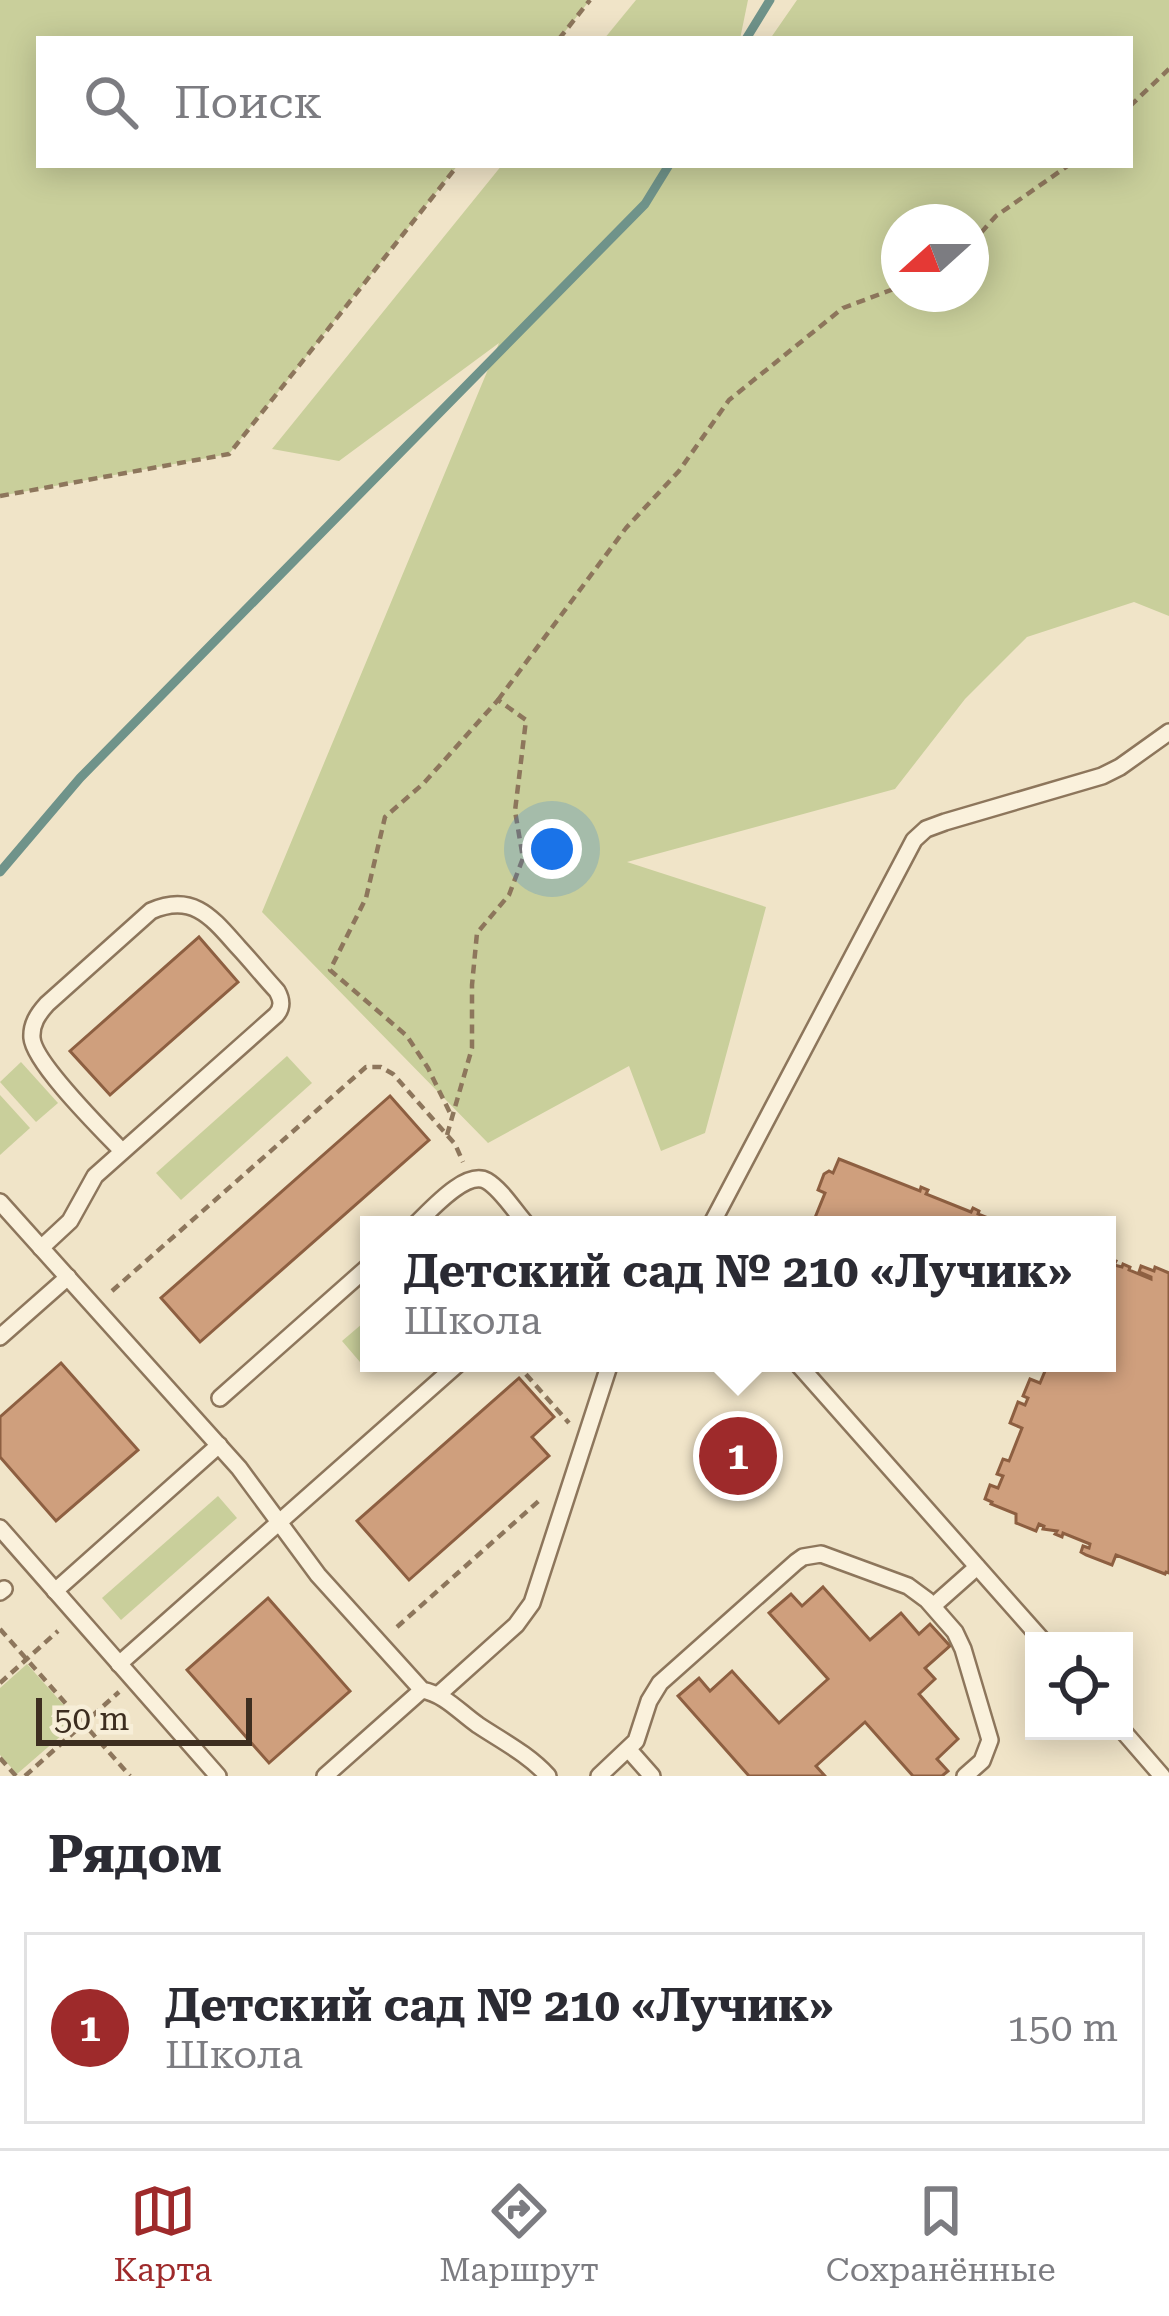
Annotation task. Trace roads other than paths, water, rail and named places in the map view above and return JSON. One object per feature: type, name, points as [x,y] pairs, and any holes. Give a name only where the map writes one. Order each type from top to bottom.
[{"type":"lane","points":[[716,1216],[914,840],[945,822],[1102,776],[1169,732]]},
{"type":"lane","points":[[41,1248],[66,1227],[94,1176],[276,1015],[281,1006],[277,991],[216,922],[194,907],[170,904],[151,911],[47,1004],[33,1025],[34,1048],[41,1060],[122,1151]]},
{"type":"lane","points":[[426,1216],[468,1180],[477,1178],[490,1183],[519,1216]]},
{"type":"lane","points":[[0,1202],[219,1445],[318,1575],[379,1642],[430,1692],[548,1776]]},
{"type":"lane","points":[[220,1398],[360,1274]]},
{"type":"lane","points":[[0,1337],[68,1277]]},
{"type":"lane","points":[[119,1664],[449,1372]]},
{"type":"lane","points":[[325,1776],[516,1624],[532,1603],[607,1372]]},
{"type":"lane","points":[[805,1372],[1035,1632]]},
{"type":"lane","points":[[55,1591],[219,1445]]},
{"type":"lane","points":[[0,1528],[218,1776]]},
{"type":"lane","points":[[599,1776],[640,1735],[649,1701],[660,1683],[813,1553],[908,1586],[933,1606],[959,1640],[990,1739],[986,1755],[965,1776]]},
{"type":"lane","points":[[933,1606],[977,1567]]},
{"type":"lane","points":[[1131,1740],[1162,1776]]},
{"type":"lane","points":[[629,1750],[652,1776]]},
{"type":"waterway","points":[[748,36],[770,0]]},
{"type":"waterway","points":[[0,872],[80,778],[645,204],[667,168]]},
{"type":"place","name":"Детский сад № 210 «Лучик»","points":[[738,1456]]}]
